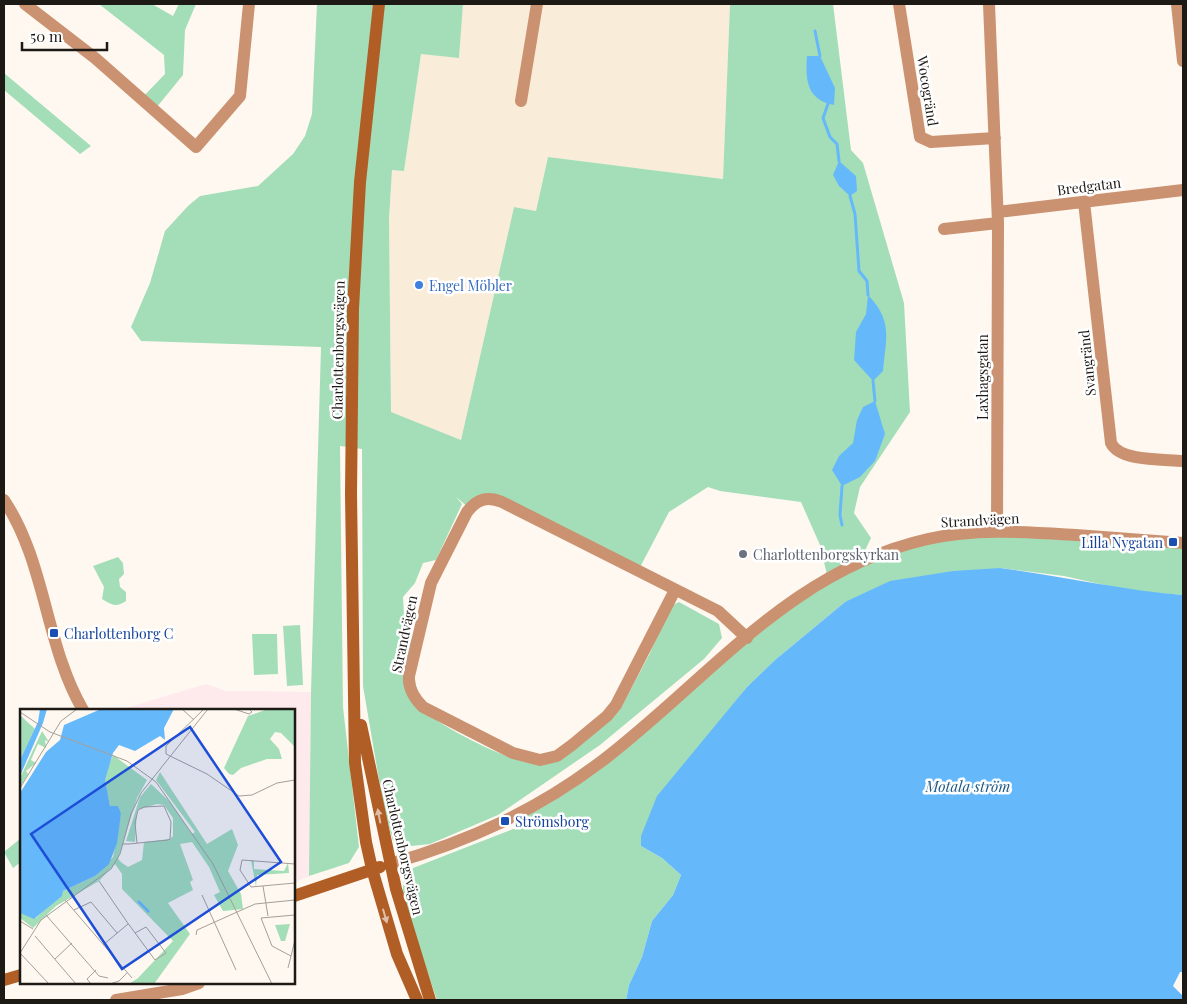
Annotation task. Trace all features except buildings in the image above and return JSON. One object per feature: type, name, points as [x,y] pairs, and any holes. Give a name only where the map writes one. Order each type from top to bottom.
[{"type":"main road","name":"Charlottenborgsvägen","points":[[379,4],[360,182],[353,310],[351,494],[355,763],[366,842],[372,869],[397,954],[417,1000]]},
{"type":"main road","name":"Charlottenborgsvägen","points":[[355,698],[390,864],[430,1000]]},
{"type":"main road","name":"Strandvägen","points":[[295,896],[390,864]]},
{"type":"main road","points":[[4,980],[20,976]]},
{"type":"street","points":[[25,4],[95,58],[196,147],[240,96],[249,4]]},
{"type":"street","points":[[521,101],[536,4]]},
{"type":"street","name":"Wocogränd","points":[[899,4],[920,137],[931,142],[995,138]]},
{"type":"street","name":"Laxhagsgatan","points":[[989,4],[998,217],[997,531]]},
{"type":"street","points":[[1177,4],[1183,61]]},
{"type":"street","name":"Bredgatan","points":[[998,217],[1084,202],[1183,190]]},
{"type":"street","name":"Svangränd","points":[[1084,202],[1113,449],[1128,456],[1183,461]]},
{"type":"street","points":[[944,229],[998,217]]},
{"type":"street","name":"Strandvägen","points":[[675,590],[616,705],[606,716],[557,756],[533,760],[512,753],[423,707],[416,701],[410,688],[410,676],[431,582],[471,506],[480,500],[488,498],[502,502],[718,611],[747,638]]},
{"type":"street","points":[[4,500],[23,535],[70,682],[83,709]]},
{"type":"street","name":"Strandvägen","points":[[390,864],[441,849],[477,834],[556,792],[621,746],[797,596],[858,562],[929,539],[997,531],[1183,543]]},
{"type":"street","points":[[116,1000],[182,989],[196,984]]},
{"type":"shaded area","points":[[463,4],[730,4],[723,179],[548,157],[536,211],[514,207],[461,440],[391,412],[389,219],[392,169],[404,171],[421,54],[459,57]]},
{"type":"shaded area","points":[[206,684],[226,691],[311,692],[309,876],[295,883],[295,709],[123,709]]},
{"type":"green space","points":[[99,4],[152,4],[173,16],[179,4],[196,4],[185,30],[183,75],[152,113],[139,101],[165,74],[164,55]]},
{"type":"green space","points":[[317,4],[463,4],[459,58],[421,54],[404,171],[392,170],[389,219],[391,412],[461,440],[514,207],[536,211],[548,157],[723,179],[730,4],[833,4],[851,150],[863,163],[904,303],[910,412],[860,487],[854,513],[871,538],[859,563],[910,544],[997,531],[1183,547],[1183,595],[1131,591],[1064,576],[1000,568],[845,602],[775,660],[747,687],[717,725],[641,846],[662,858],[681,875],[673,895],[652,921],[642,957],[629,985],[626,1000],[437,1000],[402,897],[404,879],[413,868],[521,826],[516,816],[662,710],[828,579],[820,545],[801,502],[720,491],[708,487],[669,512],[637,573],[489,498],[469,508],[456,497],[462,504],[436,560],[423,563],[415,583],[403,597],[404,616],[412,632],[410,656],[421,710],[462,735],[495,752],[527,763],[541,765],[622,706],[649,655],[671,606],[679,602],[719,624],[722,638],[704,659],[600,745],[498,815],[430,844],[402,847],[393,841],[384,809],[363,686],[362,449],[340,446],[343,707],[359,847],[349,863],[309,876],[311,692],[321,347],[141,341],[131,327],[150,283],[165,231],[200,196],[258,186],[293,154],[305,136],[312,114]]},
{"type":"green space","points":[[4,73],[91,146],[80,154],[4,90]]},
{"type":"green space","points":[[118,557],[123,563],[124,574],[119,579],[120,587],[126,592],[126,601],[117,605],[102,599],[104,587],[93,566]]},
{"type":"green space","points":[[300,625],[303,685],[287,686],[283,626]]},
{"type":"green space","points":[[252,634],[277,634],[278,674],[254,675]]},
{"type":"green space","points":[[20,839],[20,863],[13,868],[4,852]]},
{"type":"water","points":[[807,56],[820,56],[835,88],[834,105],[818,99],[813,94],[808,81]]},
{"type":"water","points":[[839,161],[856,176],[857,191],[850,196],[839,186],[833,175]]},
{"type":"water","points":[[868,295],[881,313],[886,330],[883,371],[873,381],[854,360],[856,332],[866,314]]},
{"type":"water","points":[[875,401],[885,434],[875,461],[860,477],[842,486],[832,470],[839,456],[853,443],[857,420],[863,407]]},
{"type":"water","name":"Motala ström","points":[[1000,568],[1137,590],[1183,595],[1183,972],[1180,972],[1173,986],[1183,996],[1183,1000],[626,1000],[629,985],[642,957],[652,921],[673,895],[681,875],[662,858],[641,846],[641,836],[657,796],[747,687],[775,660],[845,602],[890,581],[953,571]]},
{"type":"waterway","points":[[815,31],[820,56]]},
{"type":"waterway","points":[[828,104],[823,118],[830,137],[837,144],[839,161]]},
{"type":"waterway","points":[[850,196],[855,214],[859,271],[867,281],[868,295]]},
{"type":"waterway","points":[[873,381],[875,401]]},
{"type":"waterway","points":[[842,486],[840,515],[842,525]]},
{"type":"place","name":"Engel Möbler","points":[[419,285]]},
{"type":"place","name":"Lilla Nygatan","points":[[1173,542]]},
{"type":"place","name":"Charlottenborgskyrkan","points":[[743,554]]},
{"type":"place","name":"Charlottenborg C","points":[[54,633]]},
{"type":"place","name":"Strömsborg","points":[[505,821]]}]
